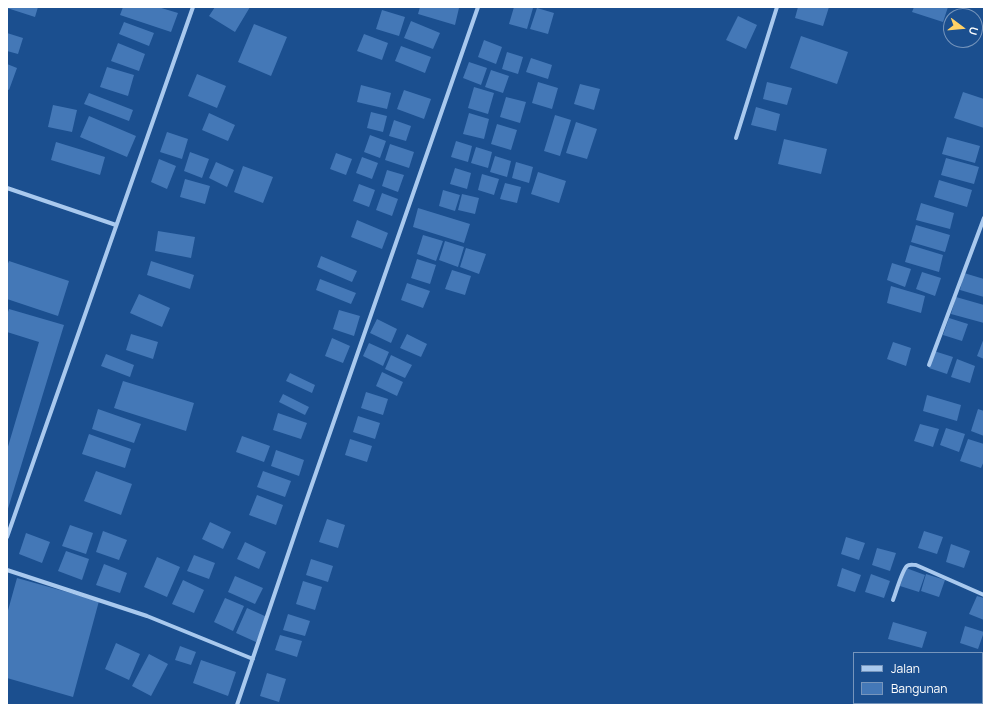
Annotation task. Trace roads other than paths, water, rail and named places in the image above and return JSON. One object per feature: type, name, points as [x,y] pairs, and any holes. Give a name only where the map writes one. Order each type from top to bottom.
[{"type":"street","points":[[7,537],[193,7]]},
{"type":"street","points":[[237,705],[478,7]]},
{"type":"street","points":[[736,138],[776,7]]},
{"type":"street","points":[[7,188],[116,226]]},
{"type":"street","points":[[929,365],[984,218]]},
{"type":"street","points":[[894,600],[906,566],[911,565],[916,565],[984,595]]},
{"type":"street","points":[[7,570],[147,616],[253,659]]}]
